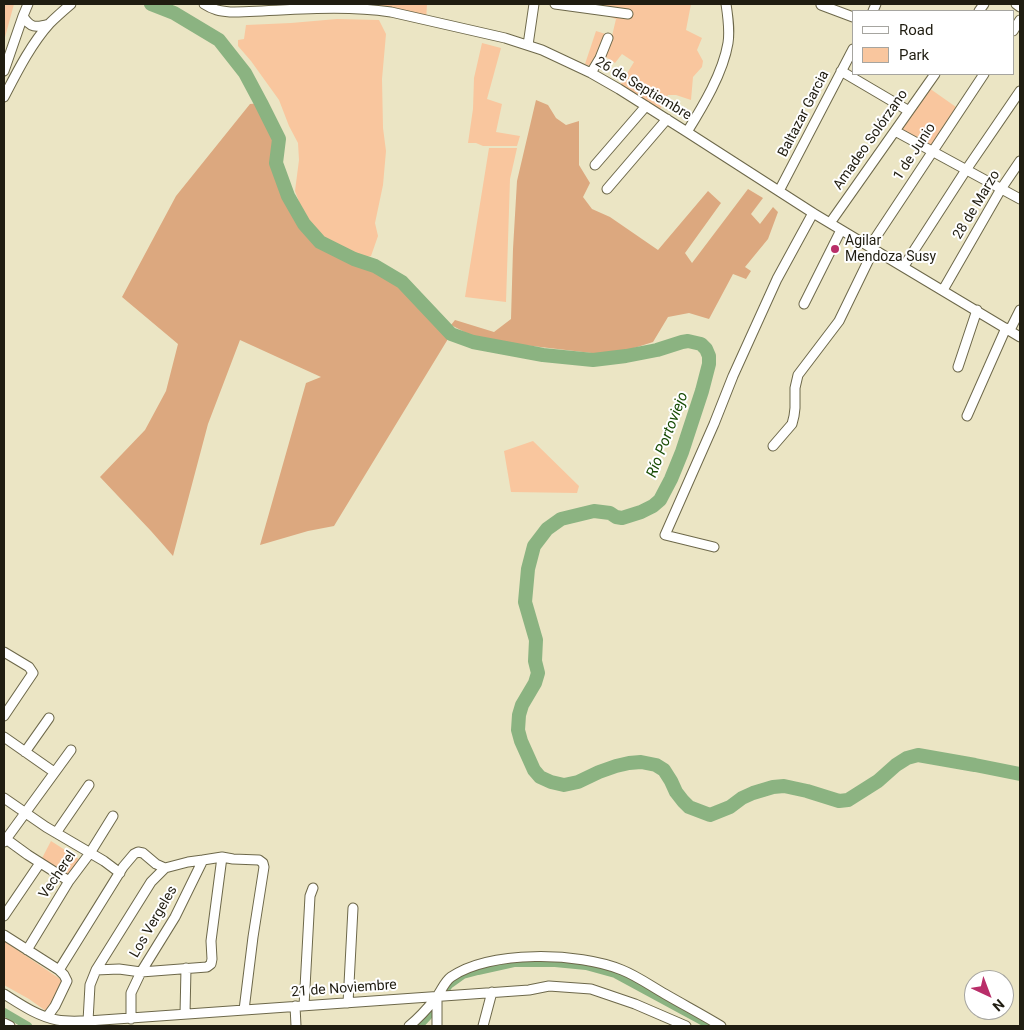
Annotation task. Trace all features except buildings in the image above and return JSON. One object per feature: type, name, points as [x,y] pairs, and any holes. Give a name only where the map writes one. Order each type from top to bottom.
[{"type":"street","points":[[4,97],[24,61],[53,20],[71,4]]},
{"type":"street","name":"26 de Septiembre","points":[[204,4],[220,12],[341,8],[376,9],[429,20],[528,45],[591,73],[667,119],[813,213],[1020,336]]},
{"type":"street","points":[[528,45],[534,4]]},
{"type":"street","points":[[555,4],[628,14]]},
{"type":"street","points":[[687,132],[715,81],[725,54],[729,32],[726,4]]},
{"type":"street","points":[[1016,4],[1020,6]]},
{"type":"street","points":[[821,5],[852,17]]},
{"type":"street","points":[[25,10],[26,21],[33,26],[39,27],[53,20]]},
{"type":"street","points":[[4,71],[25,10]]},
{"type":"street","points":[[591,73],[600,58],[608,38]]},
{"type":"street","name":"Baltazar Garcia","points":[[779,191],[852,51]]},
{"type":"street","points":[[841,72],[909,111]]},
{"type":"street","name":"Amadeo Solórzano","points":[[830,223],[934,75]]},
{"type":"street","name":"1 de Junio","points":[[773,446],[792,424],[798,375],[840,321],[872,248],[983,75]]},
{"type":"street","points":[[904,266],[966,170],[1020,92]]},
{"type":"street","points":[[595,165],[646,106]]},
{"type":"street","points":[[607,189],[667,119]]},
{"type":"street","points":[[895,131],[1020,199]]},
{"type":"street","name":"28 de Marzo","points":[[943,290],[1001,189],[1020,161]]},
{"type":"street","points":[[714,547],[665,535],[777,279],[813,213]]},
{"type":"street","points":[[804,304],[841,230]]},
{"type":"street","points":[[958,367],[977,310]]},
{"type":"street","points":[[966,416],[1008,329],[1020,310]]},
{"type":"street","points":[[4,652],[29,667],[33,673],[7,703],[4,716]]},
{"type":"street","points":[[25,752],[49,718]]},
{"type":"street","points":[[4,737],[54,772]]},
{"type":"street","points":[[69,881],[5,840],[71,750]]},
{"type":"street","points":[[56,833],[89,785]]},
{"type":"street","points":[[4,798],[120,873]]},
{"type":"street","name":"Vecherel","points":[[27,950],[112,816]]},
{"type":"street","points":[[58,970],[123,867],[134,854],[138,852],[144,853],[156,864],[165,868]]},
{"type":"street","points":[[96,970],[119,969],[141,972],[207,966],[211,964],[211,941],[222,857]]},
{"type":"street","points":[[88,1022],[90,985],[96,970],[151,882],[165,868],[188,862],[222,857],[259,860],[263,863],[264,867],[244,1010]]},
{"type":"street","name":"Los Vergeles","points":[[131,1019],[131,993],[141,972],[175,917],[203,860]]},
{"type":"street","points":[[4,916],[40,863]]},
{"type":"street","points":[[296,1026],[300,1006],[310,896],[313,888]]},
{"type":"street","points":[[348,1002],[353,908]]},
{"type":"street","points":[[4,935],[64,975],[67,981],[48,1017]]},
{"type":"street","points":[[409,1026],[425,1011],[449,978],[483,964],[504,959],[532,957],[586,960],[622,970],[721,1026]]},
{"type":"street","points":[[185,1014],[186,968]]},
{"type":"street","name":"21 de Noviembre","points":[[4,994],[23,1006],[48,1017],[88,1022],[529,990],[549,986],[591,989],[635,1004],[686,1026]]},
{"type":"street","points":[[483,1026],[492,992]]},
{"type":"street","points":[[436,1026],[437,996]]},
{"type":"street","points":[[166,1026],[167,1016]]},
{"type":"street","points":[[4,1023],[10,1026]]},
{"type":"green space","points":[[4,4],[14,4],[4,41]]},
{"type":"green space","points":[[291,4],[427,4],[426,22],[369,11],[292,12]]},
{"type":"green space","points":[[602,4],[691,4],[686,30],[702,38],[697,50],[703,61],[702,67],[693,77],[691,100],[676,95],[668,95],[660,109],[620,85],[634,62],[622,54],[615,63],[603,55],[590,66],[585,64],[596,31],[612,36],[616,19],[602,14]]},
{"type":"green space","points":[[337,19],[379,20],[386,34],[382,79],[383,128],[386,151],[383,185],[375,223],[378,236],[371,256],[362,258],[325,240],[305,218],[295,191],[299,160],[298,143],[279,100],[238,46],[238,40],[244,39],[246,25]]},
{"type":"green space","points":[[482,43],[501,48],[487,99],[502,104],[496,132],[520,136],[517,146],[483,146],[476,143],[468,143],[473,109],[474,78]]},
{"type":"green space","points":[[929,88],[956,107],[932,146],[902,129]]},
{"type":"green space","points":[[489,148],[517,148],[510,179],[506,302],[465,297]]},
{"type":"green space","points":[[533,441],[579,486],[577,493],[511,492],[504,451]]},
{"type":"green space","points":[[51,841],[79,859],[67,876],[40,862]]},
{"type":"green space","points":[[4,941],[63,981],[54,1003],[46,1011],[4,985]]},
{"type":"shaded area","points":[[536,100],[548,105],[556,118],[566,125],[579,121],[579,165],[590,183],[583,197],[592,209],[610,217],[658,250],[708,191],[721,203],[685,253],[692,263],[748,189],[763,198],[751,214],[760,224],[773,207],[778,212],[768,239],[745,267],[751,271],[746,279],[733,274],[709,319],[689,313],[668,317],[653,342],[631,349],[600,354],[478,339],[451,325],[455,320],[494,332],[511,319],[517,181]]},
{"type":"shaded area","points":[[261,103],[279,139],[276,164],[286,191],[304,224],[320,242],[389,274],[424,305],[451,334],[334,526],[308,531],[260,545],[306,383],[321,377],[240,340],[208,424],[173,556],[100,477],[145,430],[166,391],[178,344],[122,297],[176,196],[250,104]]},
{"type":"waterway","name":"Río Portoviejo","points":[[151,4],[174,13],[219,40],[245,73],[279,139],[276,163],[288,196],[304,224],[320,242],[354,259],[375,266],[402,282],[451,334],[473,342],[543,355],[593,360],[657,350],[688,341],[701,344],[706,349],[709,356],[709,364],[702,391],[682,452],[660,500],[641,512],[622,518],[610,513],[594,511],[561,519],[547,529],[534,546],[528,569],[525,602],[536,640],[535,661],[538,673],[535,683],[522,705],[518,730],[534,770],[540,777],[564,785],[578,782],[599,772],[629,763],[641,762],[656,765],[664,770],[676,792],[689,807],[710,815],[730,807],[753,793],[773,787],[784,786],[839,801],[848,800],[878,781],[896,765],[907,758],[918,755],[1020,774]]},
{"type":"waterway","points":[[445,991],[449,985],[463,975],[514,963],[555,963],[586,966],[615,974],[711,1026]]},
{"type":"waterway","points":[[419,1026],[438,1003]]},
{"type":"waterway","points":[[4,1012],[28,1026]]},
{"type":"place","name":"Agilar Mendoza Susy","points":[[835,249]]}]
